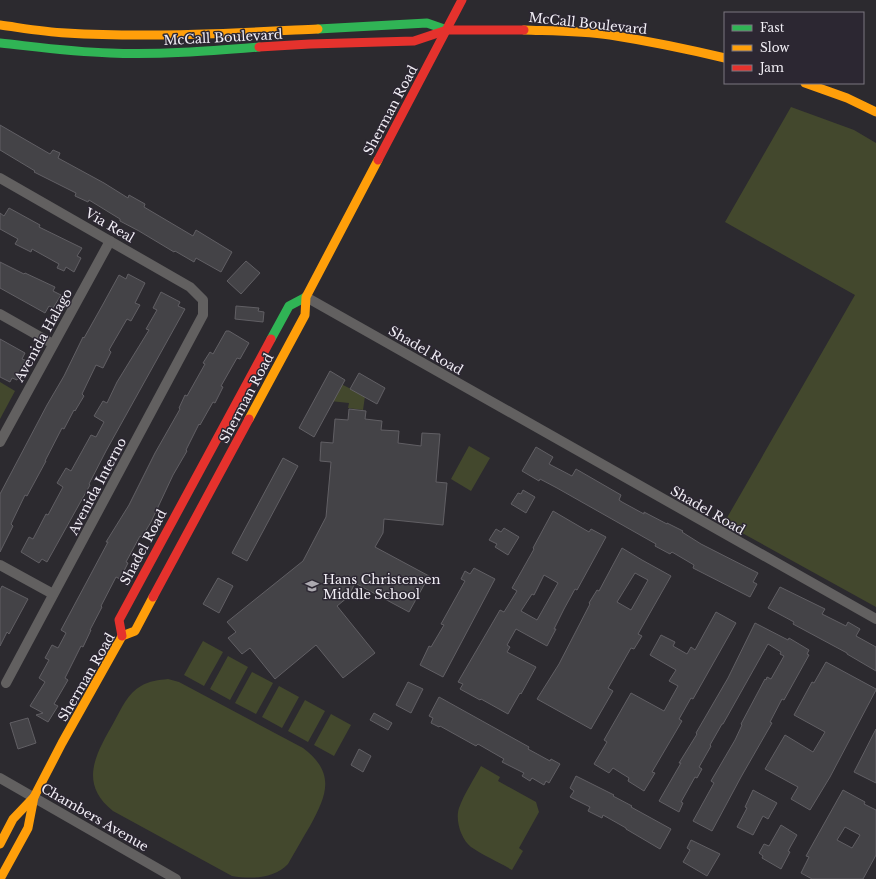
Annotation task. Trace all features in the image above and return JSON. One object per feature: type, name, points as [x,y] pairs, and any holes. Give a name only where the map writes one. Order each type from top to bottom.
[{"type":"street","name":"Sherman Road","points":[[0,844],[13,819],[34,797],[62,743],[122,636],[135,631],[305,315],[306,297],[462,0]]},
{"type":"street","name":"McCall Boulevard","points":[[0,25],[65,32],[146,35],[427,23],[447,30]]},
{"type":"street","name":"McCall Boulevard","points":[[0,43],[73,51],[111,53],[183,53],[310,44],[414,41],[447,30],[513,29],[609,35],[696,50],[724,58]]},
{"type":"street","points":[[23,46],[50,39],[134,43],[146,35]]},
{"type":"street","points":[[808,84],[847,98],[876,112]]},
{"type":"street","name":"Via Real","points":[[0,178],[190,287],[202,300]]},
{"type":"street","name":"Avenida Halago","points":[[0,442],[110,240]]},
{"type":"street","name":"Shadel Road","points":[[122,636],[119,620],[232,412],[256,363],[289,306],[306,297],[876,619]]},
{"type":"street","name":"Avenida Interno","points":[[6,683],[203,315],[202,300]]},
{"type":"street","points":[[0,314],[53,344]]},
{"type":"street","points":[[0,565],[53,594]]},
{"type":"street","name":"Chambers Avenue","points":[[0,778],[176,879]]},
{"type":"street","name":"Sherman Road","points":[[0,879],[28,828],[34,797]]},
{"type":"green space","points":[[791,107],[854,130],[876,143],[876,607],[724,523],[855,295],[725,222]]},
{"type":"green space","points":[[0,382],[15,391],[0,419]]},
{"type":"green space","points":[[339,383],[365,396],[363,410],[348,408],[349,403],[330,401]]},
{"type":"green space","points":[[469,446],[490,458],[471,491],[451,479]]},
{"type":"green space","points":[[203,641],[223,652],[204,686],[184,675]]},
{"type":"green space","points":[[228,656],[248,667],[230,700],[210,689]]},
{"type":"green space","points":[[252,672],[273,683],[256,714],[235,703]]},
{"type":"green space","points":[[168,679],[179,682],[303,748],[320,766],[324,775],[325,785],[321,804],[288,864],[276,873],[262,877],[247,878],[232,876],[113,811],[102,800],[96,790],[93,779],[97,757],[101,745],[125,702],[136,689],[144,684]]},
{"type":"green space","points":[[279,686],[299,697],[282,728],[262,717]]},
{"type":"green space","points":[[305,700],[325,711],[308,742],[288,731]]},
{"type":"green space","points":[[331,714],[351,725],[334,756],[314,745]]},
{"type":"green space","points":[[481,766],[500,777],[498,781],[536,802],[539,812],[519,848],[523,851],[512,870],[467,844],[458,824],[459,808],[466,792]]},
{"type":"building","points":[[0,125],[50,154],[53,150],[60,153],[58,158],[128,198],[129,195],[145,204],[144,207],[193,236],[196,230],[232,252],[221,272],[196,258],[194,262],[175,251],[174,252],[120,221],[120,219],[89,200],[88,202],[75,196],[76,193],[34,172],[35,171],[0,150]]},
{"type":"building","points":[[9,208],[40,225],[39,227],[82,248],[77,256],[81,258],[74,272],[66,267],[64,271],[57,268],[59,264],[32,249],[31,252],[15,244],[18,239],[0,229],[0,213],[4,216]]},
{"type":"building","points":[[246,261],[260,273],[241,294],[227,281]]},
{"type":"building","points":[[0,262],[55,287],[53,291],[61,295],[53,308],[49,306],[45,313],[0,288]]},
{"type":"building","points":[[128,274],[145,283],[135,303],[140,305],[131,321],[127,319],[109,350],[111,352],[103,368],[96,365],[82,394],[84,396],[75,411],[74,410],[64,429],[62,428],[27,496],[25,495],[11,524],[13,526],[0,552],[0,494],[64,376],[83,337],[84,338],[119,275],[126,279]]},
{"type":"building","points":[[161,292],[180,302],[178,306],[185,309],[106,451],[89,484],[90,485],[47,562],[42,559],[39,563],[21,552],[29,537],[33,539],[46,514],[48,515],[63,487],[57,483],[66,468],[71,471],[91,435],[96,437],[104,422],[94,416],[103,401],[107,403],[117,382],[149,330],[146,329],[157,310],[153,308]]},
{"type":"building","points":[[236,306],[259,308],[258,311],[264,312],[263,322],[235,319]]},
{"type":"building","points":[[226,331],[229,331],[249,343],[240,359],[237,358],[221,386],[223,387],[215,403],[213,402],[200,425],[199,424],[151,522],[142,537],[140,536],[126,562],[128,563],[120,579],[116,577],[101,606],[102,607],[83,647],[81,646],[65,678],[68,680],[54,704],[58,706],[48,722],[36,715],[43,713],[30,706],[45,682],[39,678],[49,660],[45,658],[52,645],[58,648],[66,633],[61,630],[108,542],[106,542],[129,505],[155,453],[180,409],[179,408],[185,395],[187,396],[205,364],[203,363],[210,352],[213,354]]},
{"type":"building","points":[[0,339],[25,353],[22,359],[27,361],[17,380],[12,378],[10,382],[0,377]]},
{"type":"building","points":[[330,371],[345,380],[314,437],[299,428]]},
{"type":"building","points":[[359,373],[385,388],[377,404],[350,389]]},
{"type":"building","points":[[349,409],[366,411],[365,419],[382,421],[381,430],[399,431],[398,443],[421,446],[422,433],[440,434],[436,482],[447,483],[443,525],[384,519],[383,533],[375,547],[429,576],[409,612],[355,583],[348,597],[337,606],[375,653],[343,678],[316,645],[275,679],[250,648],[242,654],[228,638],[236,632],[227,622],[303,561],[326,517],[331,462],[320,461],[321,442],[333,443],[335,419],[348,420]]},
{"type":"building","points":[[536,447],[553,457],[549,464],[572,476],[576,469],[621,495],[619,500],[622,502],[644,514],[644,512],[683,531],[682,532],[701,544],[758,573],[753,582],[757,584],[750,597],[693,568],[694,565],[672,552],[670,554],[655,546],[656,544],[557,488],[540,479],[539,481],[522,471]]},
{"type":"building","points":[[283,458],[298,466],[247,561],[232,553]]},
{"type":"building","points":[[523,490],[535,497],[526,513],[511,504],[518,493],[521,494]]},
{"type":"building","points":[[553,511],[589,532],[591,529],[606,537],[577,590],[575,589],[564,609],[547,646],[516,629],[507,645],[510,647],[507,652],[536,667],[508,714],[460,689],[463,684],[458,682],[500,610],[504,612],[517,591],[512,588],[534,549],[533,548]],"holes":[[[544,575],[558,583],[537,620],[521,611],[532,594],[534,595]]]},
{"type":"building","points":[[504,528],[519,537],[508,555],[495,547],[497,544],[489,540],[496,529],[501,532]]},
{"type":"building","points":[[622,548],[671,576],[638,634],[642,636],[634,649],[631,648],[608,688],[613,691],[591,729],[537,699],[559,664],[590,604],[589,603],[597,590],[599,591]],"holes":[[[635,573],[648,580],[631,610],[617,602]]]},
{"type":"building","points":[[474,568],[495,579],[443,677],[420,665],[429,646],[431,647],[444,625],[441,624],[465,581],[461,579],[465,571],[470,574]]},
{"type":"building","points":[[218,578],[233,586],[219,613],[203,604]]},
{"type":"building","points":[[2,586],[28,599],[9,634],[7,632],[0,646],[0,590]]},
{"type":"building","points":[[780,587],[825,609],[822,614],[846,626],[848,622],[860,629],[856,636],[876,647],[876,671],[847,653],[793,624],[794,622],[768,608]]},
{"type":"building","points":[[716,612],[736,623],[693,699],[691,698],[679,719],[682,721],[652,772],[655,773],[644,791],[628,781],[629,778],[613,768],[609,773],[594,764],[607,742],[604,740],[631,693],[664,711],[678,686],[669,681],[676,670],[650,655],[661,635],[675,642],[673,646],[687,654],[691,647],[695,650]]},
{"type":"building","points":[[755,623],[788,640],[789,638],[809,650],[807,654],[809,655],[784,700],[782,699],[770,722],[772,723],[712,831],[693,821],[714,783],[711,781],[735,740],[742,725],[741,724],[765,679],[766,680],[767,677],[771,679],[784,656],[780,654],[781,652],[768,644],[710,745],[711,746],[699,767],[702,769],[697,778],[695,777],[681,802],[683,803],[679,812],[659,801],[728,678]]},
{"type":"building","points":[[826,662],[876,690],[830,777],[810,810],[791,799],[798,787],[765,769],[785,735],[813,752],[825,732],[794,715],[812,682],[814,683]]},
{"type":"building","points":[[408,682],[423,689],[411,713],[396,705]]},
{"type":"building","points":[[439,697],[529,747],[528,749],[550,761],[551,759],[560,764],[549,783],[546,781],[544,785],[532,778],[530,781],[522,776],[524,773],[502,762],[504,759],[478,744],[476,746],[440,726],[439,727],[431,723],[433,718],[429,716]]},
{"type":"building","points":[[374,713],[392,723],[388,730],[370,720]]},
{"type":"building","points":[[28,718],[36,743],[18,749],[10,723]]},
{"type":"building","points":[[876,729],[876,783],[854,772]]},
{"type":"building","points":[[359,749],[371,756],[363,772],[351,765]]},
{"type":"building","points":[[576,776],[614,795],[613,796],[632,806],[631,807],[671,829],[660,849],[603,815],[602,818],[588,811],[590,807],[570,797],[574,791],[570,788]]},
{"type":"building","points":[[753,790],[777,803],[768,819],[763,816],[753,835],[737,827],[747,808],[745,807]]},
{"type":"building","points":[[843,790],[876,810],[876,855],[863,879],[812,879],[801,873],[809,857],[806,856]],"holes":[[[845,827],[860,835],[852,848],[837,840]]]},
{"type":"building","points":[[781,825],[797,835],[788,851],[790,852],[781,869],[762,858],[763,856],[759,853],[764,844],[769,846]]},
{"type":"building","points":[[691,840],[720,854],[707,876],[683,862],[690,850],[687,848]]},
{"type":"traffic: fast","points":[[318,29],[427,23],[447,30]]},
{"type":"traffic: fast","points":[[0,43],[82,52],[129,53],[184,52],[259,47]]},
{"type":"traffic: fast","points":[[271,339],[289,306],[306,297]]},
{"type":"traffic: slow","points":[[0,25],[58,32],[129,35],[318,29]]},
{"type":"traffic: slow","points":[[524,30],[610,35],[668,45],[724,58]]},
{"type":"traffic: slow","points":[[808,84],[847,98],[876,112]]},
{"type":"traffic: slow","points":[[249,419],[305,315],[306,297],[378,160]]},
{"type":"traffic: slow","points":[[0,844],[13,819],[34,797],[62,743],[122,636],[135,631],[153,597]]},
{"type":"traffic: slow","points":[[0,879],[28,828],[34,797]]},
{"type":"traffic: jam","points":[[378,160],[462,0]]},
{"type":"traffic: jam","points":[[259,47],[414,41],[447,30],[524,30]]},
{"type":"traffic: jam","points":[[122,636],[119,620],[271,339]]},
{"type":"traffic: jam","points":[[153,597],[249,419]]},
{"type":"place","name":"Hans Christensen Middle School","points":[[312,586]]}]
